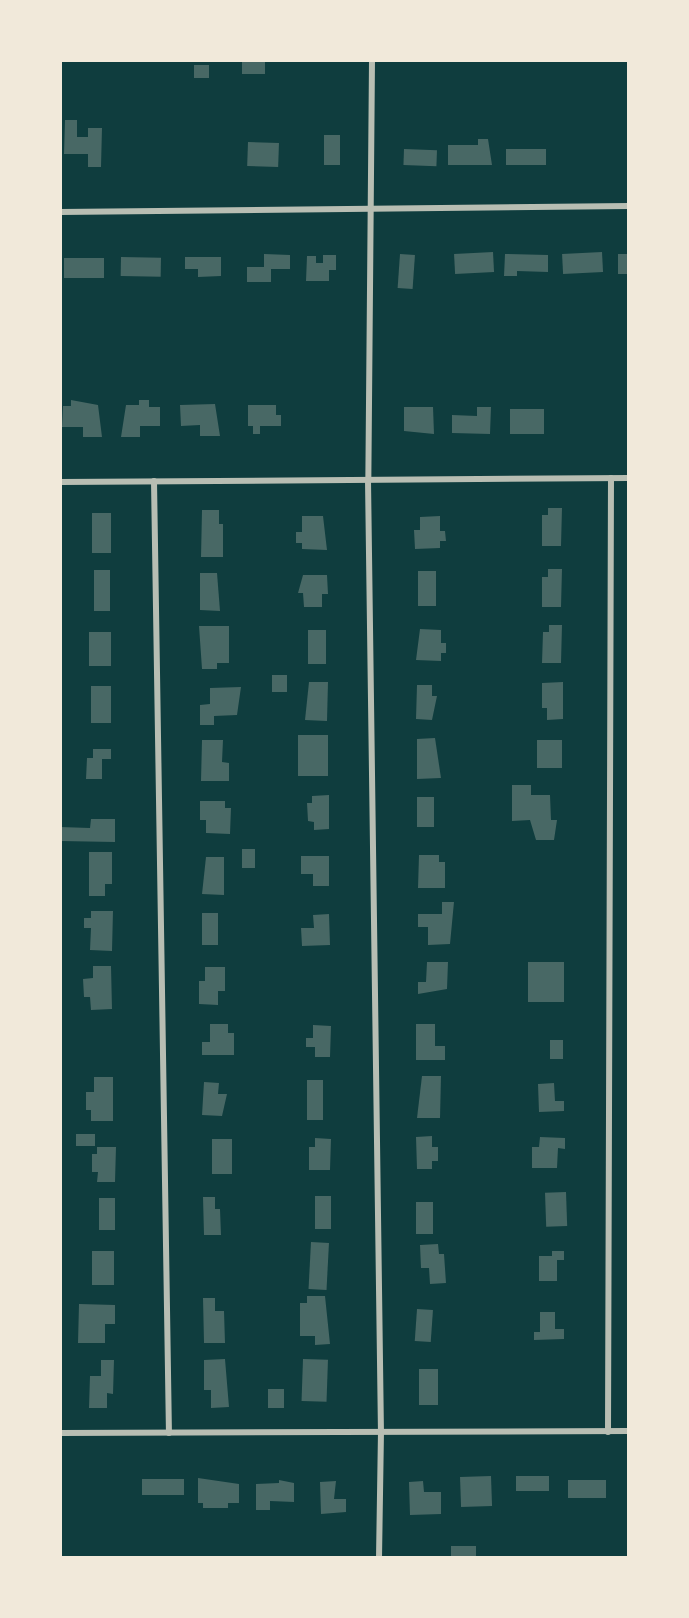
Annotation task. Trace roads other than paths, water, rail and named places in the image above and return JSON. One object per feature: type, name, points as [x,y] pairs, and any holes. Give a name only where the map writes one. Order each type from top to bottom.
[{"type":"street","points":[[372,60],[368,480],[381,1431],[379,1558]]},
{"type":"street","points":[[60,212],[629,206]]},
{"type":"street","points":[[608,1432],[611,478]]},
{"type":"street","points":[[60,482],[629,478]]},
{"type":"street","points":[[154,481],[169,1433]]},
{"type":"street","points":[[60,1433],[629,1431]]}]
